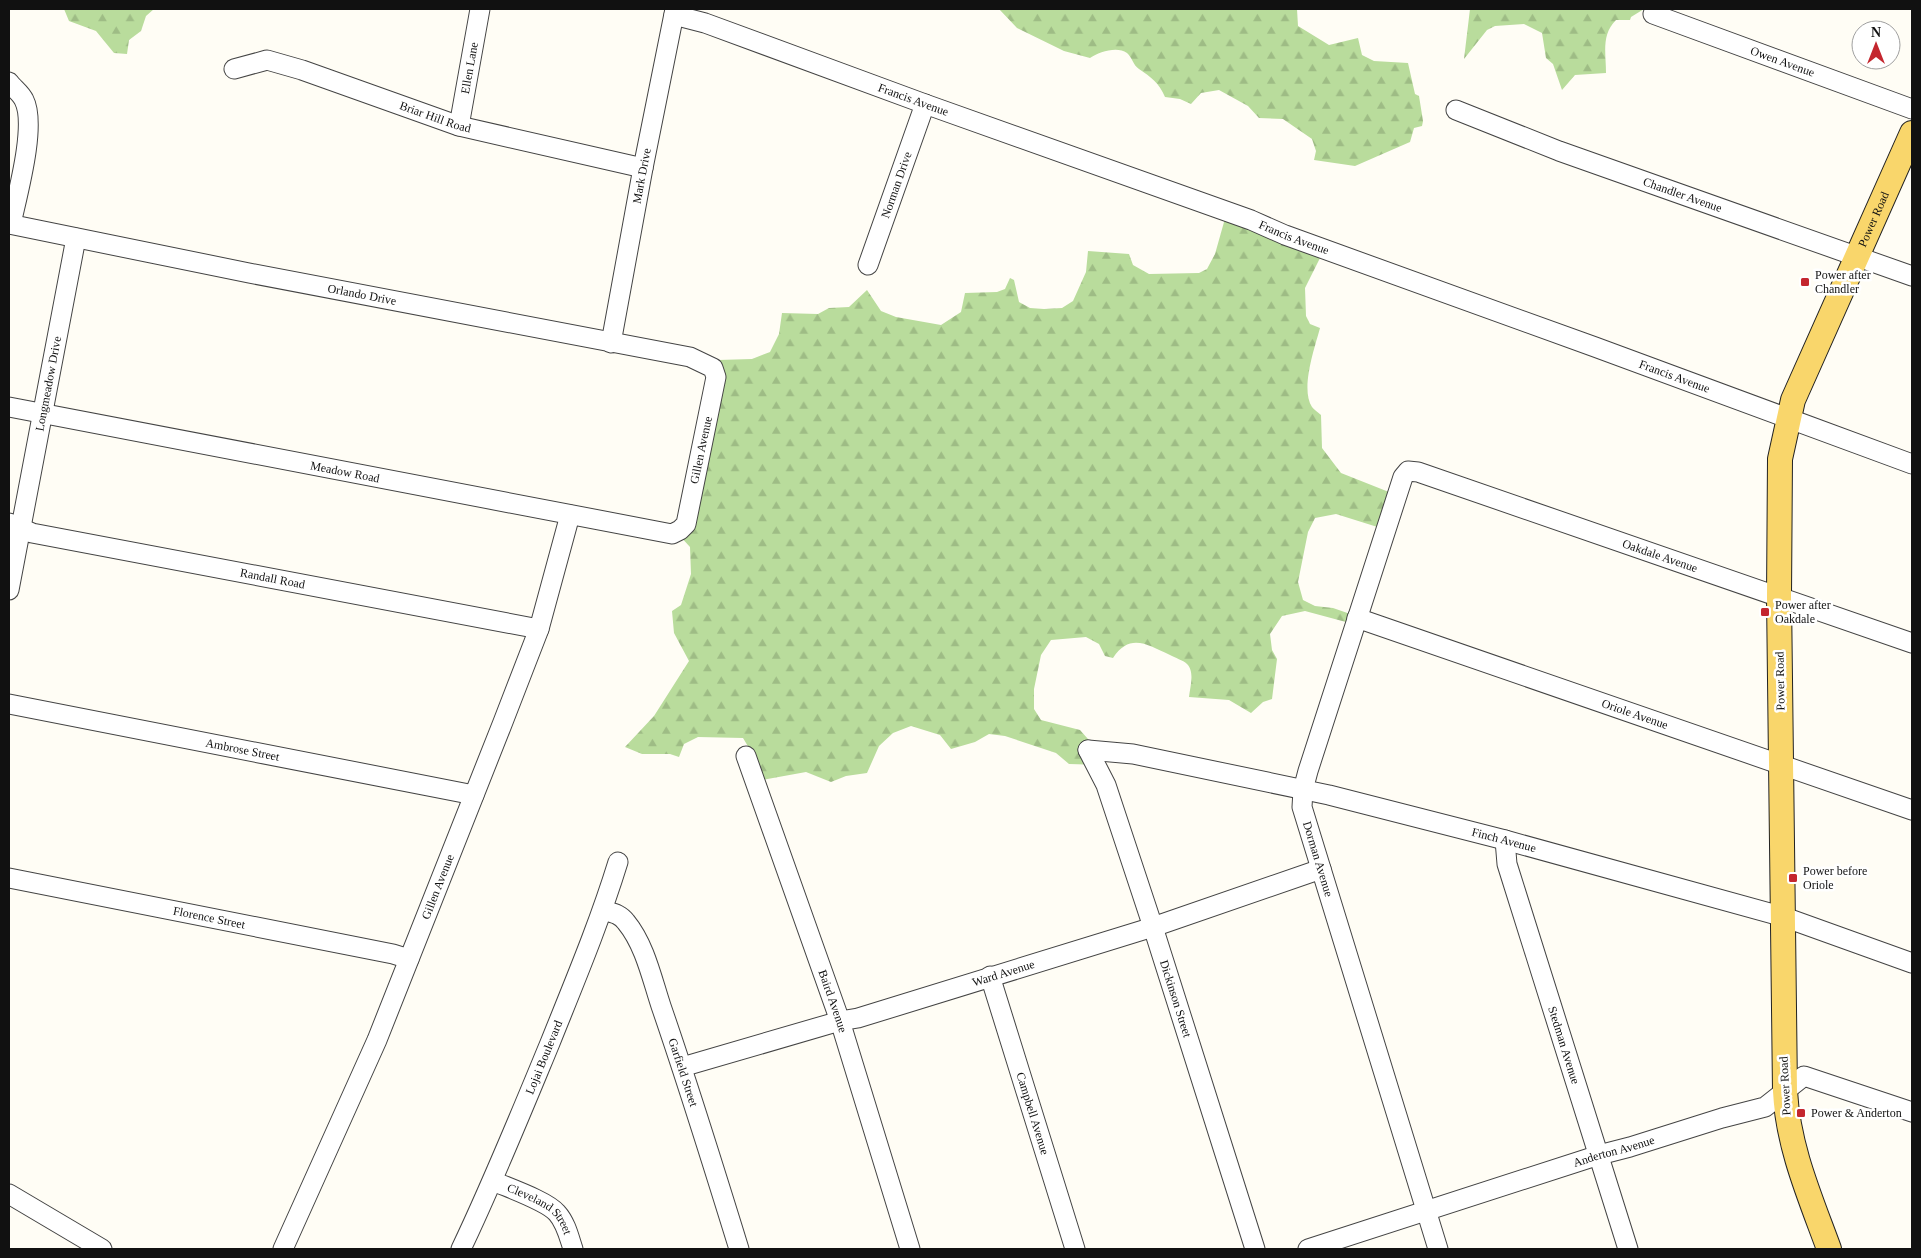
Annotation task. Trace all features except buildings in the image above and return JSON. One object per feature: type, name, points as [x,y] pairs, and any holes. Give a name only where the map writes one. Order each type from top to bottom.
[{"type":"main road","name":"Power Road","points":[[1828,1249],[1800,1170],[1786,1116],[1779,597],[1780,459],[1793,400],[1912,133]]},
{"type":"street","name":"Ellen Lane","points":[[459,126],[480,9]]},
{"type":"street","name":"Francis Avenue","points":[[675,12],[925,104],[1251,220],[1284,235],[1605,350],[1912,464]]},
{"type":"street","name":"Mark Drive","points":[[611,343],[643,168],[675,12]]},
{"type":"street","name":"Owen Avenue","points":[[1653,14],[1912,108]]},
{"type":"street","name":"Briar Hill Road","points":[[234,69],[267,60],[302,70],[459,126],[643,168]]},
{"type":"street","points":[[9,82],[24,100],[29,121],[26,150],[10,224]]},
{"type":"street","name":"Norman Drive","points":[[868,265],[925,104]]},
{"type":"street","name":"Chandler Avenue","points":[[1456,110],[1559,150],[1912,276]]},
{"type":"street","name":"Orlando Drive","points":[[10,224],[690,357],[713,368]]},
{"type":"street","name":"Longmeadow Drive","points":[[9,590],[15,526],[42,414],[76,238]]},
{"type":"street","name":"Gillen Avenue","points":[[680,530],[686,524],[716,377],[713,368]]},
{"type":"street","name":"Meadow Road","points":[[9,408],[672,534],[680,530]]},
{"type":"street","name":"Oakdale Avenue","points":[[1408,471],[1418,472],[1912,643]]},
{"type":"street","name":"Dorman Avenue","points":[[1408,471],[1403,477],[1302,790],[1302,808],[1438,1249]]},
{"type":"street","name":"Gillen Avenue","points":[[282,1249],[376,1040],[474,795],[539,629],[570,515]]},
{"type":"street","name":"Randall Road","points":[[15,526],[32,533],[539,629]]},
{"type":"street","name":"Oriole Avenue","points":[[1357,618],[1912,810]]},
{"type":"street","name":"Ambrose Street","points":[[9,704],[474,795]]},
{"type":"street","name":"Finch Avenue","points":[[1088,750],[1133,754],[1302,790],[1505,840],[1784,918],[1912,963]]},
{"type":"street","name":"Dickinson Street","points":[[1088,750],[1106,785],[1255,1249]]},
{"type":"street","name":"Baird Avenue","points":[[746,756],[840,1021],[910,1249]]},
{"type":"street","name":"Stedman Avenue","points":[[1505,840],[1506,864],[1628,1249]]},
{"type":"street","name":"Lojai Boulevard","points":[[461,1249],[493,1181],[603,910],[618,862]]},
{"type":"street","name":"Ward Avenue","points":[[682,1067],[840,1021],[858,1018],[1153,927],[1321,869]]},
{"type":"street","name":"Florence Street","points":[[9,878],[393,954],[409,959]]},
{"type":"street","name":"Garfield Street","points":[[603,910],[618,915],[634,934],[682,1067],[739,1249]]},
{"type":"street","name":"Campbell Avenue","points":[[990,976],[1075,1249]]},
{"type":"street","name":"Anderton Avenue","points":[[1308,1249],[1598,1155],[1765,1107],[1804,1076],[1912,1112]]},
{"type":"street","name":"Cleveland Street","points":[[493,1181],[556,1211],[564,1224],[573,1249]]},
{"type":"street","points":[[9,1194],[102,1249]]},
{"type":"green space","points":[[64,9],[154,9],[146,16],[141,31],[129,40],[127,54],[114,53],[96,31],[69,21]]},
{"type":"green space","points":[[999,9],[1297,9],[1298,26],[1329,45],[1358,38],[1362,55],[1374,61],[1408,63],[1415,94],[1419,96],[1422,126],[1414,128],[1410,142],[1355,166],[1314,160],[1316,151],[1312,139],[1283,119],[1259,118],[1248,106],[1219,90],[1201,93],[1191,104],[1180,99],[1165,97],[1157,84],[1137,67],[1127,53],[1113,50],[1090,58],[1064,51],[1017,28]]},
{"type":"green space","points":[[1470,9],[1644,9],[1631,17],[1630,20],[1616,20],[1611,26],[1605,45],[1606,73],[1575,75],[1562,90],[1553,64],[1546,58],[1542,33],[1524,24],[1495,26],[1487,30],[1464,59]]},
{"type":"green space","points":[[1226,215],[1323,252],[1305,288],[1306,316],[1310,324],[1320,328],[1312,357],[1307,390],[1312,407],[1321,415],[1322,448],[1341,473],[1399,496],[1387,530],[1336,514],[1315,518],[1308,532],[1298,582],[1303,600],[1315,606],[1333,608],[1359,617],[1357,625],[1305,611],[1282,616],[1270,634],[1272,650],[1277,659],[1272,699],[1263,702],[1251,713],[1229,700],[1189,697],[1191,671],[1187,664],[1147,645],[1133,643],[1126,645],[1113,658],[1105,656],[1099,644],[1086,637],[1051,640],[1041,655],[1034,689],[1034,709],[1041,720],[1080,730],[1103,756],[1103,765],[1069,764],[1056,753],[1005,736],[989,734],[975,742],[951,749],[940,735],[911,726],[893,733],[879,746],[867,773],[846,776],[831,782],[806,772],[762,780],[743,738],[698,737],[684,744],[679,757],[670,754],[642,754],[625,747],[654,716],[689,661],[674,633],[672,611],[681,605],[691,574],[690,547],[679,535],[712,365],[718,360],[752,359],[770,352],[779,334],[782,313],[818,314],[829,308],[849,307],[867,290],[881,311],[896,317],[941,325],[961,312],[965,293],[997,292],[1005,289],[1010,278],[1014,280],[1019,302],[1030,308],[1062,308],[1073,301],[1086,272],[1088,251],[1129,254],[1133,265],[1149,274],[1199,273],[1207,269],[1215,254]]},
{"type":"place","name":"Power after Chandler","points":[[1805,282]]},
{"type":"place","name":"Power after Oakdale","points":[[1765,612]]},
{"type":"place","name":"Power before Oriole","points":[[1793,878]]},
{"type":"place","name":"Power & Anderton","points":[[1801,1113]]}]
